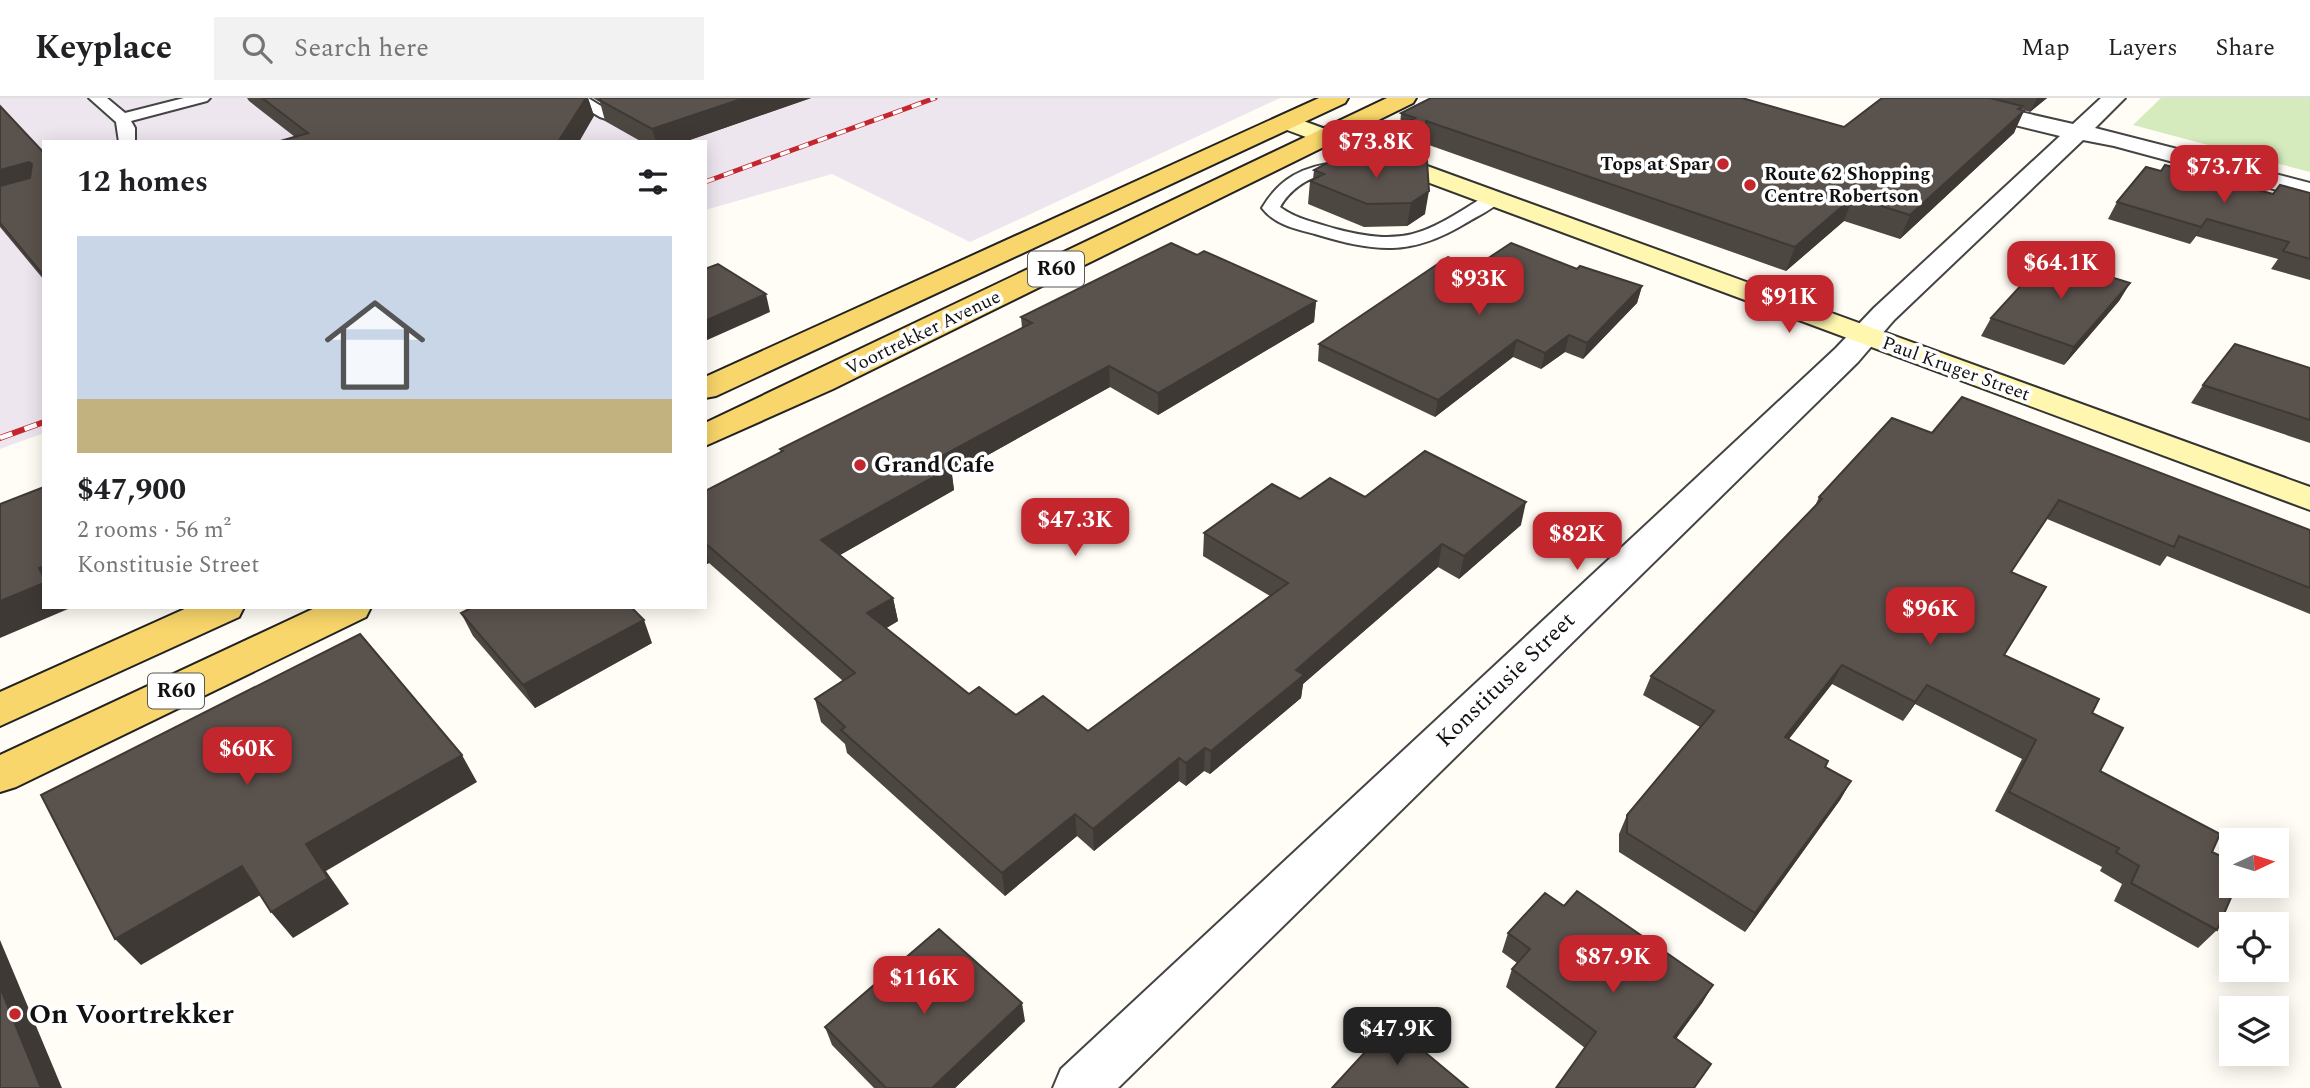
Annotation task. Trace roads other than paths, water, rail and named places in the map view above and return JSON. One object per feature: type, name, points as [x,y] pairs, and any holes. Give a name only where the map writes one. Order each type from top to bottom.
[{"type":"main road","name":"Voortrekker Avenue","points":[[707,388],[1337,98]]},
{"type":"main road","name":"Voortrekker Avenue","points":[[707,435],[1405,98]]},
{"type":"main road","name":"R60","points":[[0,710],[221,609]]},
{"type":"main road","name":"R60","points":[[0,775],[348,609]]},
{"type":"street","points":[[1933,98],[2033,124],[2116,139],[2310,191]]},
{"type":"street","name":"Konstitusie Street","points":[[1080,1088],[1847,355],[1894,304],[2114,98]]},
{"type":"street","name":"Paul Kruger Street","points":[[1287,122],[2310,499]]},
{"type":"lane","points":[[97,98],[123,118],[129,128],[127,140]]},
{"type":"lane","points":[[123,118],[202,98]]},
{"type":"lane","points":[[576,98],[606,114]]},
{"type":"lane","points":[[1417,170],[1403,179],[1340,168],[1318,170],[1287,185],[1275,197],[1271,208],[1280,217],[1320,229],[1383,246],[1399,246],[1418,242],[1493,199]]},
{"type":"railway","points":[[707,181],[935,98]]},
{"type":"railway","points":[[0,438],[42,423]]},
{"type":"place","name":"Tops at Spar","points":[[1723,164]]},
{"type":"place","name":"Route 62 Shopping Centre Robertson","points":[[1750,185]]},
{"type":"place","name":"Grand Cafe","points":[[860,465]]},
{"type":"place","name":"On Voortrekker","points":[[15,1014]]}]
